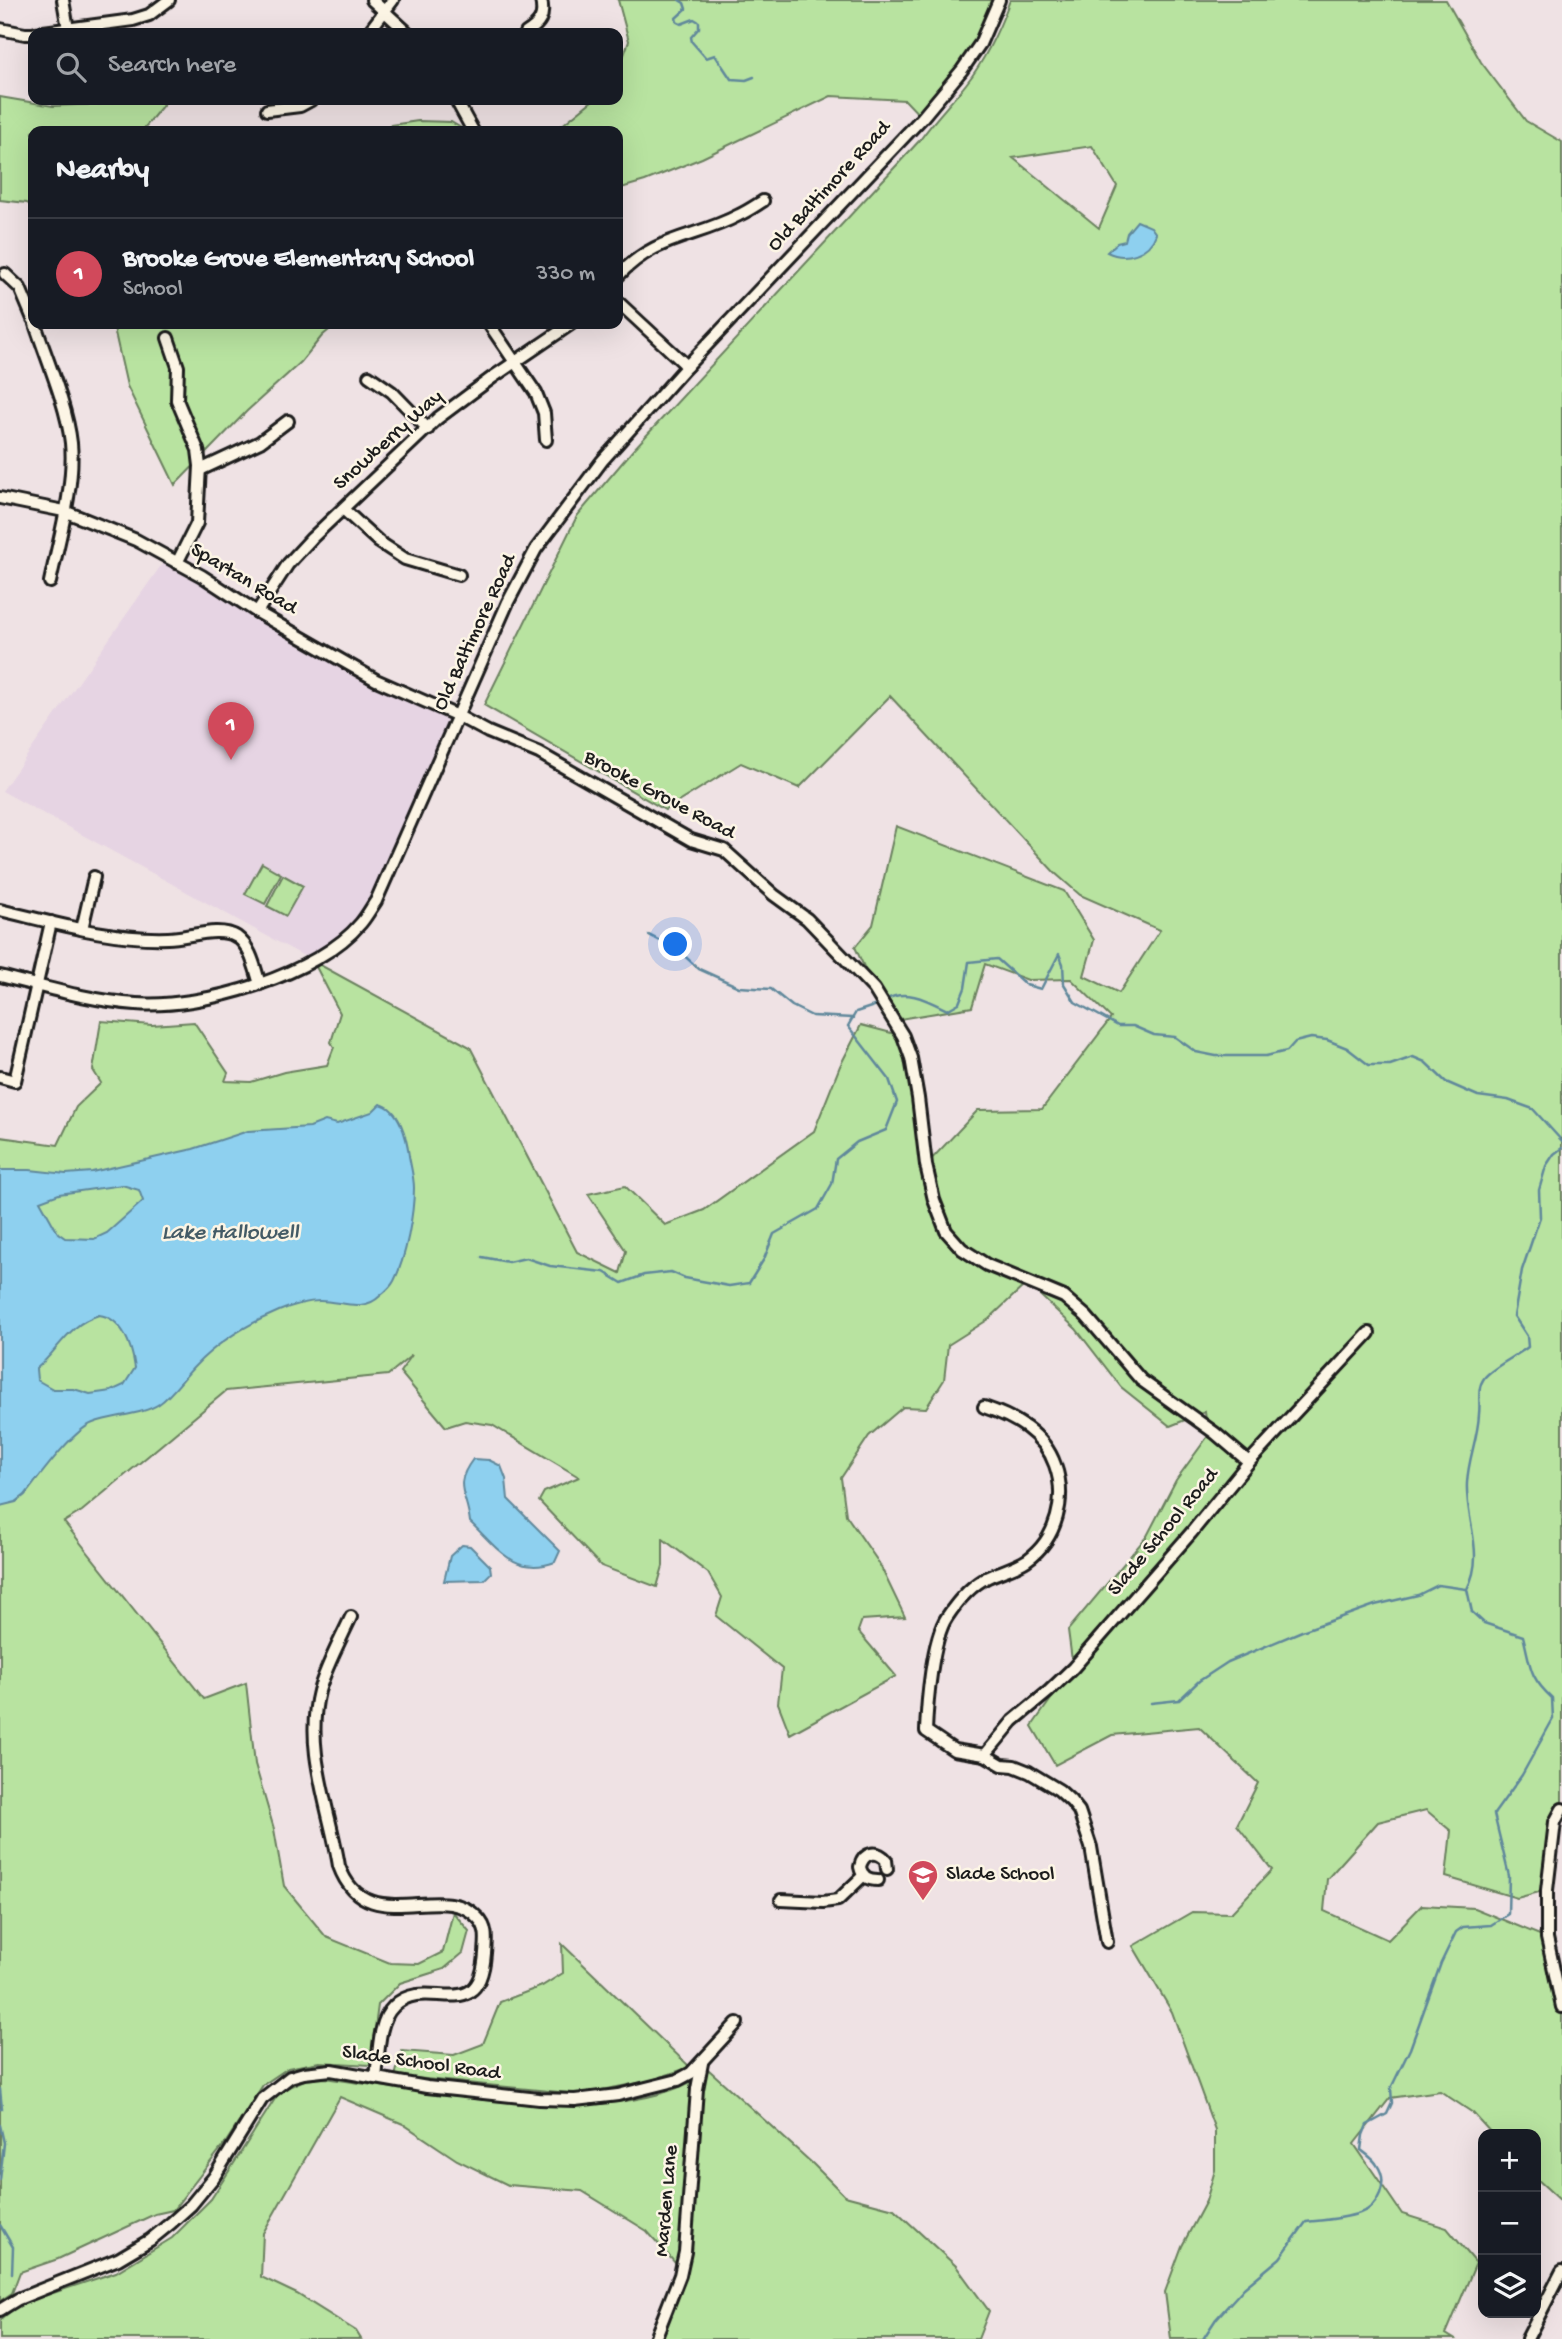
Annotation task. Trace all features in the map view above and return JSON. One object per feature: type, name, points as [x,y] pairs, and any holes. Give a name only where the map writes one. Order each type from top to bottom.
[{"type":"street","points":[[63,0],[68,28]]},
{"type":"street","points":[[75,28],[133,20],[149,15],[169,0]]},
{"type":"street","points":[[372,0],[403,28]]},
{"type":"street","points":[[372,28],[393,0]]},
{"type":"street","points":[[533,28],[543,17],[541,0]]},
{"type":"street","name":"Old Baltimore Road","points":[[0,976],[106,1001],[139,1004],[196,1000],[260,984],[308,964],[339,944],[361,924],[376,901],[508,602],[536,549],[602,461],[687,366],[922,118],[962,71],[980,44],[999,0]]},
{"type":"street","points":[[0,29],[28,34]]},
{"type":"street","points":[[267,110],[302,105]]},
{"type":"street","points":[[459,105],[470,126]]},
{"type":"street","points":[[623,272],[660,243],[738,216],[763,201]]},
{"type":"street","points":[[5,274],[20,288],[28,307]]},
{"type":"street","points":[[623,307],[687,366]]},
{"type":"street","points":[[37,329],[71,443],[71,468],[50,582]]},
{"type":"street","points":[[492,329],[536,393],[544,412],[546,440]]},
{"type":"street","name":"Snowberry Way","points":[[257,612],[288,564],[438,418],[564,329]]},
{"type":"street","points":[[169,338],[178,367],[177,400],[198,450],[200,470],[197,523],[177,563]]},
{"type":"street","points":[[369,376],[392,392],[428,429]]},
{"type":"street","points":[[200,470],[260,442],[288,421]]},
{"type":"street","name":"Spartan Road","points":[[0,498],[64,511],[126,536],[376,680],[458,716]]},
{"type":"street","points":[[343,509],[379,542],[405,559],[459,575]]},
{"type":"street","name":"Brooke Grove Road","points":[[458,716],[488,732],[539,752],[691,840],[724,850],[774,895],[807,919],[878,997],[903,1036],[911,1058],[926,1165],[934,1200],[946,1231],[962,1249],[987,1265],[1065,1297],[1086,1316],[1141,1380],[1215,1433],[1250,1462]]},
{"type":"street","points":[[82,929],[94,877]]},
{"type":"street","points":[[0,910],[82,929],[145,937],[169,938],[224,933],[235,936],[243,943],[252,960],[260,984]]},
{"type":"street","points":[[0,1077],[15,1081],[51,922]]},
{"type":"street","name":"Slade School Road","points":[[985,1755],[1013,1720],[1073,1668],[1250,1462],[1369,1333]]},
{"type":"street","points":[[984,1407],[1016,1420],[1041,1440],[1053,1458],[1061,1480],[1061,1499],[1055,1524],[1036,1552],[1013,1567],[975,1585],[949,1614],[940,1632],[926,1711],[926,1731],[954,1750],[985,1755],[1002,1765],[1014,1766],[1041,1778],[1072,1801],[1079,1811],[1091,1847],[1107,1942]]},
{"type":"street","points":[[351,1617],[325,1672],[319,1692],[315,1726],[317,1759],[339,1866],[345,1881],[352,1890],[373,1902],[448,1904],[462,1907],[477,1916],[486,1931],[482,1977],[474,1989],[466,1994],[452,1996],[407,1997],[391,2008],[384,2024],[376,2078]]},
{"type":"street","points":[[1562,1809],[1555,1822],[1547,1889],[1547,1938],[1562,2007]]},
{"type":"street","points":[[878,1880],[864,1875],[861,1862],[871,1853],[883,1856],[888,1864],[887,1869]]},
{"type":"street","points":[[781,1899],[823,1902],[838,1900],[864,1875]]},
{"type":"street","name":"Slade School Road","points":[[0,2310],[18,2299],[118,2259],[172,2223],[214,2177],[262,2099],[290,2077],[331,2070],[427,2087],[539,2099],[575,2100],[618,2095],[678,2080],[691,2073],[737,2023]]},
{"type":"street","name":"Marden Lane","points":[[655,2339],[680,2275],[685,2252],[697,2089],[702,2063]]},
{"type":"street","points":[[1527,2339],[1562,2271]]},
{"type":"shaded area","points":[[167,557],[198,580],[385,689],[458,716],[361,924],[313,961],[2,791]]},
{"type":"green space","points":[[618,0],[999,0],[989,25],[922,118],[905,100],[831,96],[702,158],[623,188],[623,126],[561,126],[587,105],[623,105],[623,58],[629,41]]},
{"type":"green space","points":[[1010,0],[1446,0],[1481,62],[1526,121],[1562,142],[1562,1809],[1547,1890],[1517,1898],[1446,1877],[1451,1831],[1426,1810],[1378,1822],[1327,1879],[1324,1911],[1388,1940],[1422,1905],[1474,1908],[1547,1938],[1562,2007],[1562,2202],[1541,2183],[1541,2129],[1487,2129],[1473,2113],[1440,2091],[1390,2098],[1354,2144],[1402,2214],[1447,2228],[1476,2263],[1446,2334],[1454,2339],[1171,2339],[1165,2292],[1182,2246],[1206,2201],[1215,2170],[1215,2130],[1172,2012],[1133,1946],[1192,1912],[1231,1913],[1272,1870],[1237,1825],[1258,1783],[1199,1727],[1112,1735],[1055,1765],[1032,1726],[1073,1668],[1068,1630],[1147,1536],[1176,1480],[1208,1436],[1205,1412],[1170,1426],[1121,1387],[1076,1329],[1027,1283],[989,1319],[948,1345],[944,1380],[926,1408],[903,1407],[869,1436],[841,1478],[846,1515],[879,1563],[905,1617],[862,1620],[858,1631],[896,1676],[790,1734],[778,1703],[782,1669],[716,1616],[722,1597],[708,1573],[663,1539],[663,1566],[657,1587],[601,1566],[539,1501],[544,1492],[579,1477],[492,1425],[465,1421],[446,1427],[400,1372],[412,1355],[388,1375],[226,1391],[82,1511],[64,1522],[204,1699],[246,1683],[255,1764],[274,1829],[284,1886],[326,1937],[390,1963],[419,1964],[443,1952],[453,1912],[469,1931],[463,1953],[444,1969],[400,1983],[378,2005],[370,2065],[319,2062],[288,2068],[263,2085],[226,2142],[173,2210],[155,2214],[58,2259],[20,2272],[12,2293],[0,2301],[0,1137],[58,1145],[76,1107],[101,1083],[93,1070],[101,1021],[152,1025],[194,1022],[228,1073],[225,1081],[251,1082],[284,1072],[327,1065],[334,1047],[331,1042],[340,1013],[313,961],[470,1047],[577,1252],[620,1273],[626,1251],[588,1194],[625,1186],[665,1225],[704,1210],[814,1131],[840,1066],[861,1025],[903,1036],[927,1164],[978,1110],[1042,1109],[1111,1018],[1071,979],[1028,980],[985,964],[972,1007],[894,1020],[874,989],[855,947],[873,925],[896,826],[1064,891],[1094,940],[1084,976],[1119,993],[1160,930],[1080,895],[1055,873],[890,696],[799,788],[741,763],[665,810],[484,705],[577,516],[633,450],[920,140],[980,65]],"holes":[[[1092,146],[1117,186],[1099,228],[1013,158]]]},
{"type":"green space","points":[[0,97],[28,102],[28,105],[163,105],[146,126],[28,126],[28,204],[0,200]]},
{"type":"green space","points":[[418,121],[451,122],[458,126],[390,126]]},
{"type":"green space","points":[[114,329],[330,329],[301,362],[247,411],[175,485],[127,386]]},
{"type":"green space","points":[[262,863],[281,874],[265,904],[245,894]]},
{"type":"green space","points":[[283,875],[303,886],[286,916],[267,906]]},
{"type":"green space","points":[[562,1944],[690,2067],[649,2081],[580,2094],[395,2076],[402,2051],[454,2055],[483,2044],[500,2002],[542,1986],[563,1973]]},
{"type":"green space","points":[[709,2070],[845,2196],[894,2209],[956,2266],[989,2311],[978,2339],[660,2339],[684,2273],[647,2231],[582,2191],[508,2185],[457,2160],[403,2124],[340,2097],[263,2233],[261,2277],[297,2294],[356,2331],[361,2339],[0,2339],[0,2320],[20,2304],[116,2272],[172,2238],[211,2199],[280,2091],[304,2080],[324,2078],[506,2102],[601,2103],[644,2098],[682,2086]]},
{"type":"water","points":[[1137,221],[1151,227],[1156,234],[1148,247],[1129,256],[1107,252],[1117,243],[1125,241],[1127,233]]},
{"type":"water","name":"Lake Hallowell","points":[[380,1104],[393,1111],[406,1141],[414,1180],[411,1222],[402,1260],[390,1287],[366,1304],[320,1301],[304,1303],[279,1311],[245,1328],[204,1357],[159,1404],[101,1420],[85,1428],[57,1455],[25,1495],[16,1502],[0,1506],[0,1170],[66,1174],[92,1172],[193,1149],[248,1131],[310,1127],[325,1121],[337,1124],[372,1112]],"holes":[[[122,1185],[139,1190],[143,1201],[107,1233],[94,1239],[65,1238],[58,1233],[40,1201],[59,1194]],[[99,1315],[114,1322],[129,1343],[135,1368],[124,1385],[111,1391],[90,1394],[74,1389],[53,1389],[37,1380],[36,1369],[64,1338],[88,1319]]]},
{"type":"water","points":[[473,1459],[489,1460],[501,1466],[506,1479],[508,1499],[560,1551],[555,1562],[541,1566],[517,1563],[498,1550],[470,1522],[462,1483]]},
{"type":"water","points":[[462,1545],[470,1546],[490,1566],[491,1573],[484,1580],[444,1581],[450,1556]]},
{"type":"waterway","points":[[679,0],[684,3],[686,9],[676,18],[677,22],[681,24],[694,19],[699,22],[699,28],[691,37],[706,58],[715,55],[731,79],[746,80],[754,77]]},
{"type":"waterway","points":[[649,935],[679,951],[699,969],[739,987],[771,989],[792,1006],[812,1016],[853,1018]]},
{"type":"waterway","points":[[885,1000],[909,995],[947,1010],[959,1003],[965,988],[969,962],[997,959],[1026,985],[1041,989],[1059,954],[1063,964],[1064,984],[1075,1002],[1118,1026],[1133,1026],[1154,1035],[1175,1037],[1196,1052],[1216,1056],[1266,1056],[1287,1051],[1295,1042],[1311,1038],[1327,1040],[1347,1048],[1369,1065],[1390,1065],[1413,1057],[1425,1062],[1446,1082],[1478,1096],[1508,1100],[1533,1109],[1562,1141]]},
{"type":"waterway","points":[[482,1257],[508,1262],[526,1258],[550,1266],[604,1272],[622,1283],[644,1275],[671,1272],[685,1278],[729,1286],[749,1283],[764,1259],[774,1234],[818,1209],[832,1184],[836,1159],[857,1142],[886,1130],[897,1102],[889,1079],[848,1026],[856,1012],[880,1004]]},
{"type":"waterway","points":[[1203,2339],[1216,2319],[1244,2288],[1280,2258],[1306,2222],[1360,2213],[1377,2200],[1382,2179],[1376,2163],[1361,2150],[1363,2135],[1367,2125],[1387,2114],[1392,2103],[1391,2088],[1410,2049],[1441,1963],[1456,1932],[1463,1927],[1491,1925],[1508,1914],[1509,1876],[1494,1814],[1522,1775],[1553,1719],[1552,1698],[1534,1677],[1523,1636],[1484,1623],[1472,1612],[1467,1589],[1475,1563],[1475,1550],[1467,1483],[1478,1423],[1481,1383],[1492,1370],[1528,1347],[1527,1336],[1514,1316],[1522,1270],[1540,1217],[1539,1190],[1546,1166],[1562,1148]]},
{"type":"waterway","points":[[1151,1703],[1179,1700],[1199,1681],[1228,1662],[1302,1631],[1375,1605],[1418,1595],[1438,1585],[1466,1589]]},
{"type":"waterway","points":[[0,2089],[0,2109]]},
{"type":"waterway","points":[[0,2125],[4,2143],[0,2180]]},
{"type":"waterway","points":[[0,2225],[13,2247],[12,2273]]},
{"type":"place","name":"Brooke Grove Elementary School","points":[[231,760]]},
{"type":"place","name":"Slade School","points":[[923,1902]]}]
